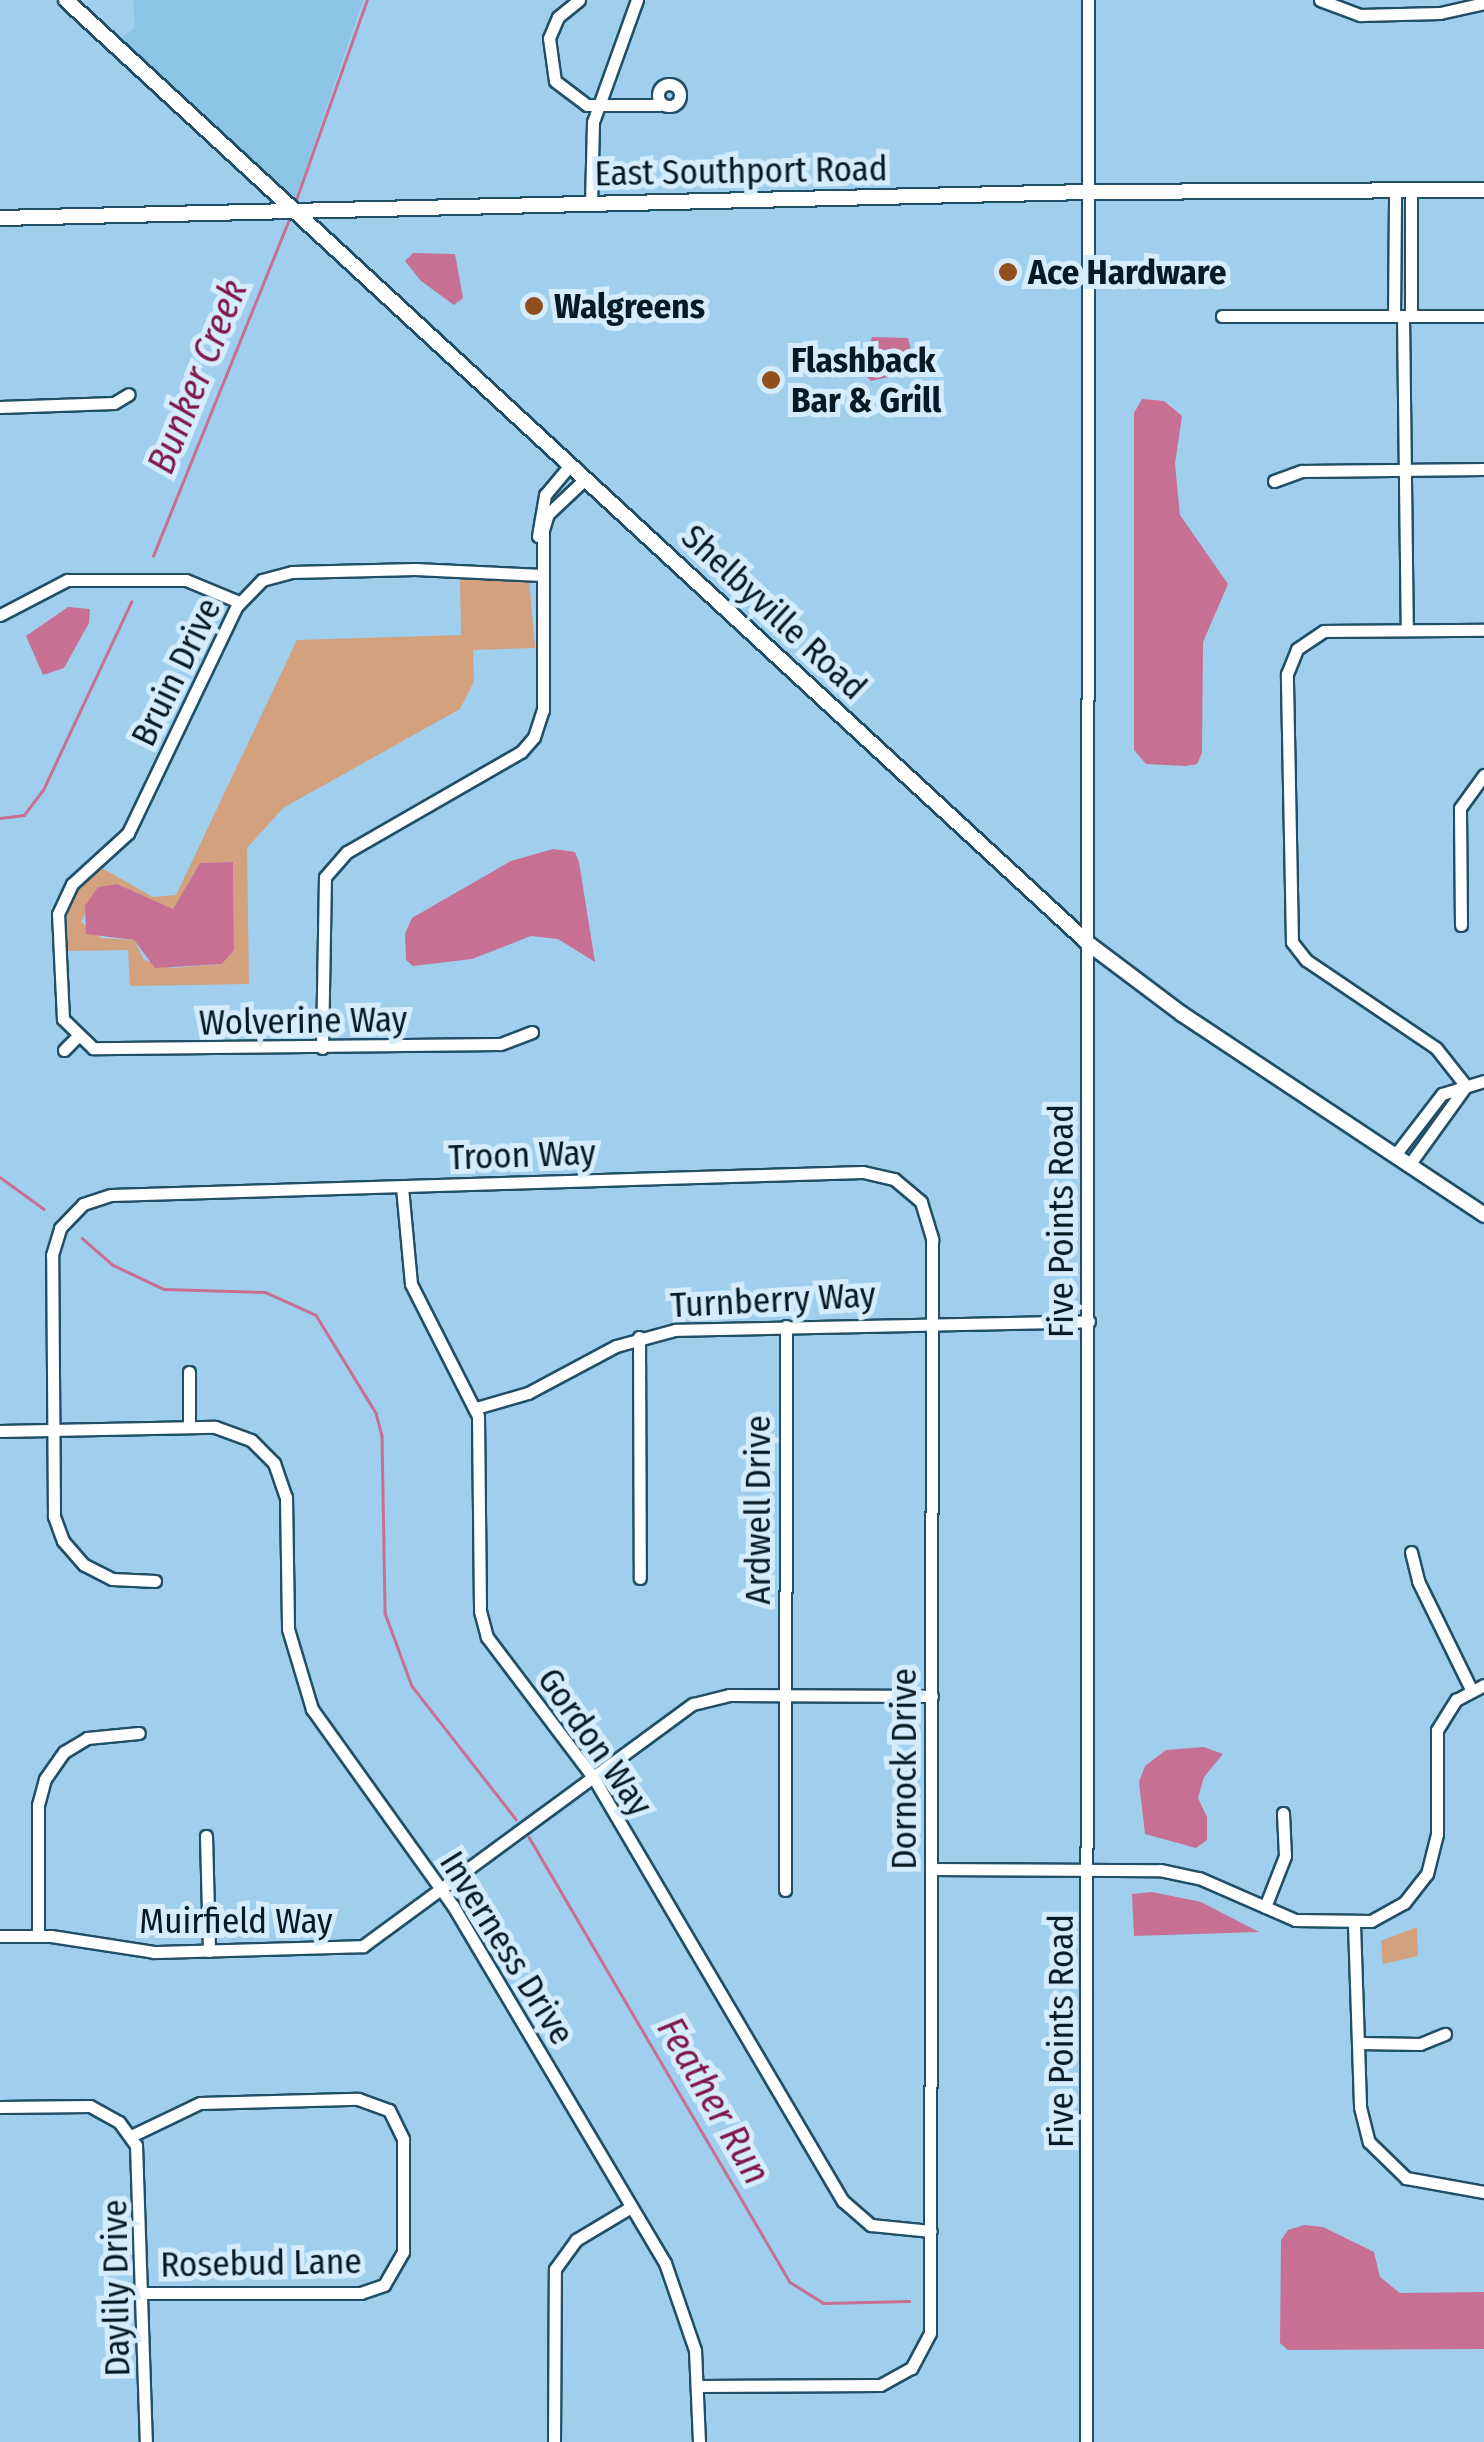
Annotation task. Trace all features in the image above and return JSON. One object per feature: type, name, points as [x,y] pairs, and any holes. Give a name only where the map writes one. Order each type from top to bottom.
[{"type":"main road","name":"Shelbyville Road","points":[[66,0],[1088,944],[1157,997],[1484,1215]]},
{"type":"main road","name":"East Southport Road","points":[[0,218],[1088,192],[1484,190]]},
{"type":"street","points":[[579,0],[552,28],[548,61],[562,90],[597,106],[658,105]]},
{"type":"street","name":"Five Points Road","points":[[1086,2442],[1088,0]]},
{"type":"street","points":[[1320,0],[1360,15],[1440,13],[1484,3]]},
{"type":"street","points":[[590,204],[590,142],[597,106],[634,1]]},
{"type":"street","points":[[1394,190],[1403,316],[1407,630]]},
{"type":"street","points":[[1403,316],[1411,190]]},
{"type":"street","points":[[1222,316],[1484,316]]},
{"type":"street","points":[[0,407],[114,403],[129,394]]},
{"type":"street","points":[[322,1048],[324,877],[348,852],[521,752],[534,737],[543,710],[539,509],[570,465]]},
{"type":"street","points":[[1274,480],[1302,471],[1484,468]]},
{"type":"street","points":[[542,575],[548,514],[585,479]]},
{"type":"street","name":"Bruin Drive","points":[[76,1038],[58,1000],[63,898],[128,834],[239,602],[262,580],[292,572],[542,575]]},
{"type":"street","points":[[0,615],[67,580],[186,580],[239,602]]},
{"type":"street","points":[[1465,1089],[1430,1043],[1306,960],[1288,929],[1290,659],[1324,632],[1484,630]]},
{"type":"street","points":[[1460,925],[1460,808],[1484,775]]},
{"type":"street","name":"Wolverine Way","points":[[76,1038],[114,1053],[500,1044],[532,1032]]},
{"type":"street","points":[[64,1050],[76,1038]]},
{"type":"street","points":[[1394,1156],[1442,1094],[1484,1082]]},
{"type":"street","points":[[1409,1165],[1438,1118],[1465,1089]]},
{"type":"street","name":"Troon Way","points":[[155,1580],[100,1574],[65,1545],[52,1507],[56,1237],[83,1204],[147,1194],[863,1172],[898,1181]]},
{"type":"street","name":"Dornock Drive","points":[[700,2386],[871,2386],[914,2365],[930,2332],[930,1222],[921,1202],[898,1181]]},
{"type":"street","name":"Gordon Way","points":[[402,1187],[411,1284],[476,1408],[482,1626],[593,1776],[843,2201],[880,2228],[931,2230]]},
{"type":"street","name":"Turnberry Way","points":[[476,1408],[528,1393],[639,1337],[786,1326],[1089,1321]]},
{"type":"street","name":"Ardwell Drive","points":[[784,1890],[786,1326]]},
{"type":"street","points":[[639,1337],[640,1578]]},
{"type":"street","points":[[0,1431],[189,1427],[189,1372]]},
{"type":"street","name":"Inverness Drive","points":[[189,1427],[225,1428],[251,1440],[283,1484],[287,1619],[305,1692],[334,1746],[443,1890],[631,2207],[682,2301],[700,2386],[699,2442]]},
{"type":"street","points":[[931,1870],[1186,1874],[1310,1923],[1354,1924],[1397,1908],[1427,1874],[1437,1834],[1437,1730],[1477,1687],[1418,1580],[1412,1552]]},
{"type":"street","name":"Muirfield Way","points":[[0,1936],[38,1935],[135,1950],[363,1946],[701,1700],[785,1695],[932,1696]]},
{"type":"street","points":[[38,1935],[38,1805],[47,1774],[87,1738],[139,1732]]},
{"type":"street","points":[[1265,1907],[1286,1856],[1284,1814]]},
{"type":"street","points":[[206,1836],[209,1951]]},
{"type":"street","points":[[1354,1924],[1361,2118],[1381,2158],[1422,2184],[1484,2192]]},
{"type":"street","points":[[1360,2043],[1420,2044],[1445,2034]]},
{"type":"street","name":"Rosebud Lane","points":[[131,2136],[200,2102],[363,2099],[383,2106],[404,2138],[404,2247],[397,2270],[380,2287],[361,2292],[144,2293]]},
{"type":"street","points":[[0,2107],[90,2106],[111,2116],[131,2136]]},
{"type":"street","name":"Daylily Drive","points":[[131,2136],[141,2167],[146,2442]]},
{"type":"street","points":[[554,2442],[554,2274],[576,2240],[631,2207]]},
{"type":"shaded area","points":[[133,0],[363,0],[292,208],[114,44],[135,27]]},
{"type":"shaded area","points":[[413,253],[455,254],[463,298],[454,305],[421,281],[405,261]]},
{"type":"shaded area","points":[[872,337],[908,338],[913,357],[906,373],[871,381],[862,372]]},
{"type":"shaded area","points":[[1142,399],[1164,401],[1182,416],[1175,464],[1180,515],[1228,584],[1203,642],[1202,753],[1197,764],[1186,766],[1146,764],[1134,750],[1134,413]]},
{"type":"shaded area","points":[[460,578],[529,580],[535,648],[473,650],[474,681],[460,709],[283,808],[247,848],[249,984],[130,986],[128,950],[64,951],[70,895],[100,867],[153,897],[176,895],[297,640],[461,635]],"holes":[[[233,862],[234,950],[222,964],[172,968],[144,960],[134,940],[101,938],[81,922],[98,887],[117,884],[173,909],[200,863]]]},
{"type":"shaded area","points":[[68,607],[90,609],[89,623],[64,668],[43,675],[26,636]]},
{"type":"shaded area","points":[[553,849],[575,852],[579,862],[595,962],[558,939],[531,936],[472,959],[413,966],[406,960],[405,934],[412,918],[511,861]]},
{"type":"shaded area","points":[[233,862],[234,950],[222,964],[155,968],[134,940],[86,934],[85,906],[98,887],[117,884],[173,909],[200,863]]},
{"type":"shaded area","points":[[1204,1747],[1223,1754],[1204,1777],[1198,1798],[1207,1817],[1207,1840],[1196,1848],[1145,1834],[1139,1782],[1145,1766],[1166,1750]]},
{"type":"shaded area","points":[[1152,1892],[1201,1902],[1259,1932],[1134,1936],[1132,1894]]},
{"type":"shaded area","points":[[1417,1927],[1418,1956],[1383,1964],[1381,1941]]},
{"type":"shaded area","points":[[1304,2225],[1323,2227],[1374,2252],[1380,2277],[1400,2293],[1484,2292],[1484,2349],[1288,2350],[1280,2343],[1281,2240],[1288,2230]]},
{"type":"waterway","name":"Bunker Creek","points":[[296,200],[367,0]]},
{"type":"waterway","name":"Bunker Creek","points":[[153,556],[289,219]]},
{"type":"waterway","name":"Bunker Creek","points":[[0,818],[24,815],[43,790],[131,602]]},
{"type":"waterway","name":"Feather Run","points":[[0,1177],[44,1209]]},
{"type":"waterway","name":"Feather Run","points":[[82,1238],[113,1265],[164,1289],[265,1292],[316,1315],[376,1413],[382,1435],[385,1613],[412,1686],[516,1819]]},
{"type":"waterway","name":"Feather Run","points":[[529,1837],[790,2282],[823,2303],[909,2301]]},
{"type":"place","name":"Ace Hardware","points":[[1008,272]]},
{"type":"place","name":"Walgreens","points":[[534,306]]},
{"type":"place","name":"Flashback Bar & Grill","points":[[771,380]]}]
